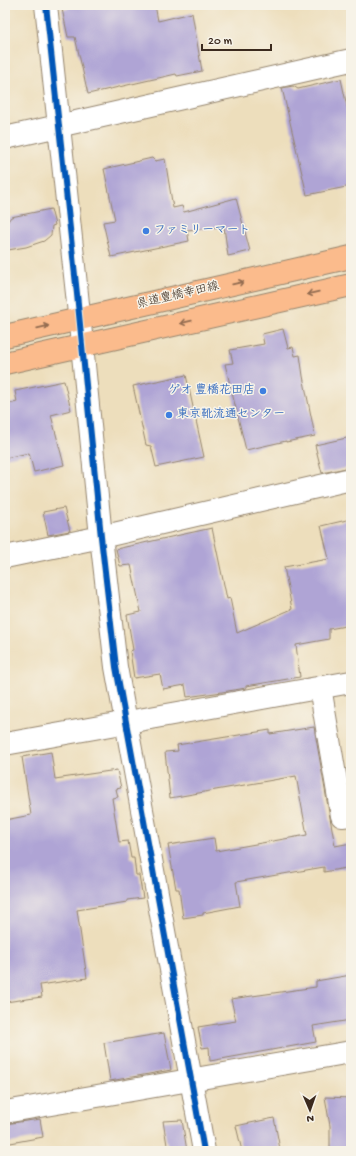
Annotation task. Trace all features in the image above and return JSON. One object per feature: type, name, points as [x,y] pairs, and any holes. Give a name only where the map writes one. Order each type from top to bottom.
[{"type":"main road","name":"県道豊橋幸田線","points":[[5,336],[351,257]]},
{"type":"main road","points":[[5,363],[351,285]]},
{"type":"street","points":[[46,5],[83,345],[101,537],[116,667],[204,1151]]},
{"type":"street","points":[[5,138],[351,60]]},
{"type":"street","points":[[5,557],[101,537],[351,479]]},
{"type":"street","points":[[5,744],[351,682]]},
{"type":"street","points":[[320,687],[342,816],[351,815]]},
{"type":"street","points":[[5,1112],[351,1052]]},
{"type":"building","points":[[68,5],[155,5],[158,21],[192,13],[202,71],[177,76],[176,74],[88,94],[75,37],[68,37],[62,9],[68,9]]},
{"type":"building","points":[[341,79],[351,125],[351,186],[307,195],[282,88],[293,86],[298,89]]},
{"type":"building","points":[[152,158],[155,161],[165,159],[173,208],[182,206],[184,212],[236,198],[250,251],[228,256],[224,227],[187,230],[189,241],[111,257],[103,222],[115,220],[104,169]]},
{"type":"building","points":[[51,209],[55,225],[52,226],[51,235],[44,241],[26,247],[8,250],[7,245],[5,245],[5,225],[11,217]]},
{"type":"building","points":[[283,329],[288,348],[293,347],[295,356],[300,355],[315,436],[246,450],[225,364],[233,363],[230,350],[264,344],[262,334]]},
{"type":"building","points":[[186,375],[204,457],[156,467],[151,446],[146,445],[133,386]]},
{"type":"building","points":[[64,381],[71,410],[51,415],[64,465],[34,472],[29,453],[5,458],[5,405],[17,402],[15,391]]},
{"type":"building","points":[[351,437],[351,467],[322,473],[315,445]]},
{"type":"building","points":[[64,508],[70,531],[48,535],[43,512]]},
{"type":"building","points":[[351,519],[351,625],[329,629],[329,639],[296,645],[300,677],[246,686],[246,688],[187,697],[185,685],[163,689],[160,674],[134,678],[130,651],[133,650],[127,615],[141,612],[131,565],[120,566],[116,549],[212,528],[227,599],[230,598],[237,633],[292,609],[284,567],[329,559],[321,526]]},
{"type":"building","points":[[314,727],[335,846],[351,843],[351,867],[324,872],[324,867],[236,882],[240,906],[183,918],[179,889],[176,889],[168,845],[214,838],[216,851],[307,835],[296,776],[170,798],[165,752],[178,751],[177,745],[270,730],[270,734]]},
{"type":"building","points":[[51,752],[55,779],[117,770],[121,788],[116,789],[118,797],[112,798],[119,842],[128,841],[131,858],[134,858],[136,875],[139,875],[143,898],[77,910],[87,978],[40,985],[42,997],[5,1002],[5,820],[31,815],[22,757]]},
{"type":"building","points":[[351,975],[351,1020],[313,1026],[316,1042],[210,1061],[209,1047],[202,1048],[198,1027],[236,1021],[231,999],[316,987],[316,981]]},
{"type":"building","points":[[164,1033],[171,1070],[110,1081],[104,1043]]},
{"type":"building","points":[[325,1097],[351,1098],[351,1151],[330,1151],[330,1126]]},
{"type":"building","points":[[274,1118],[280,1149],[269,1151],[242,1151],[236,1126]]},
{"type":"building","points":[[40,1119],[43,1137],[5,1144],[5,1124]]},
{"type":"building","points":[[182,1120],[187,1151],[168,1151],[163,1121]]},
{"type":"cycle path","points":[[46,5],[101,537],[116,667],[204,1151]]},
{"type":"place","name":"ファミリーマート","points":[[146,231]]},
{"type":"place","name":"ゲオ 豊橋花田店","points":[[263,391]]},
{"type":"place","name":"東京靴流通センター","points":[[169,415]]}]
